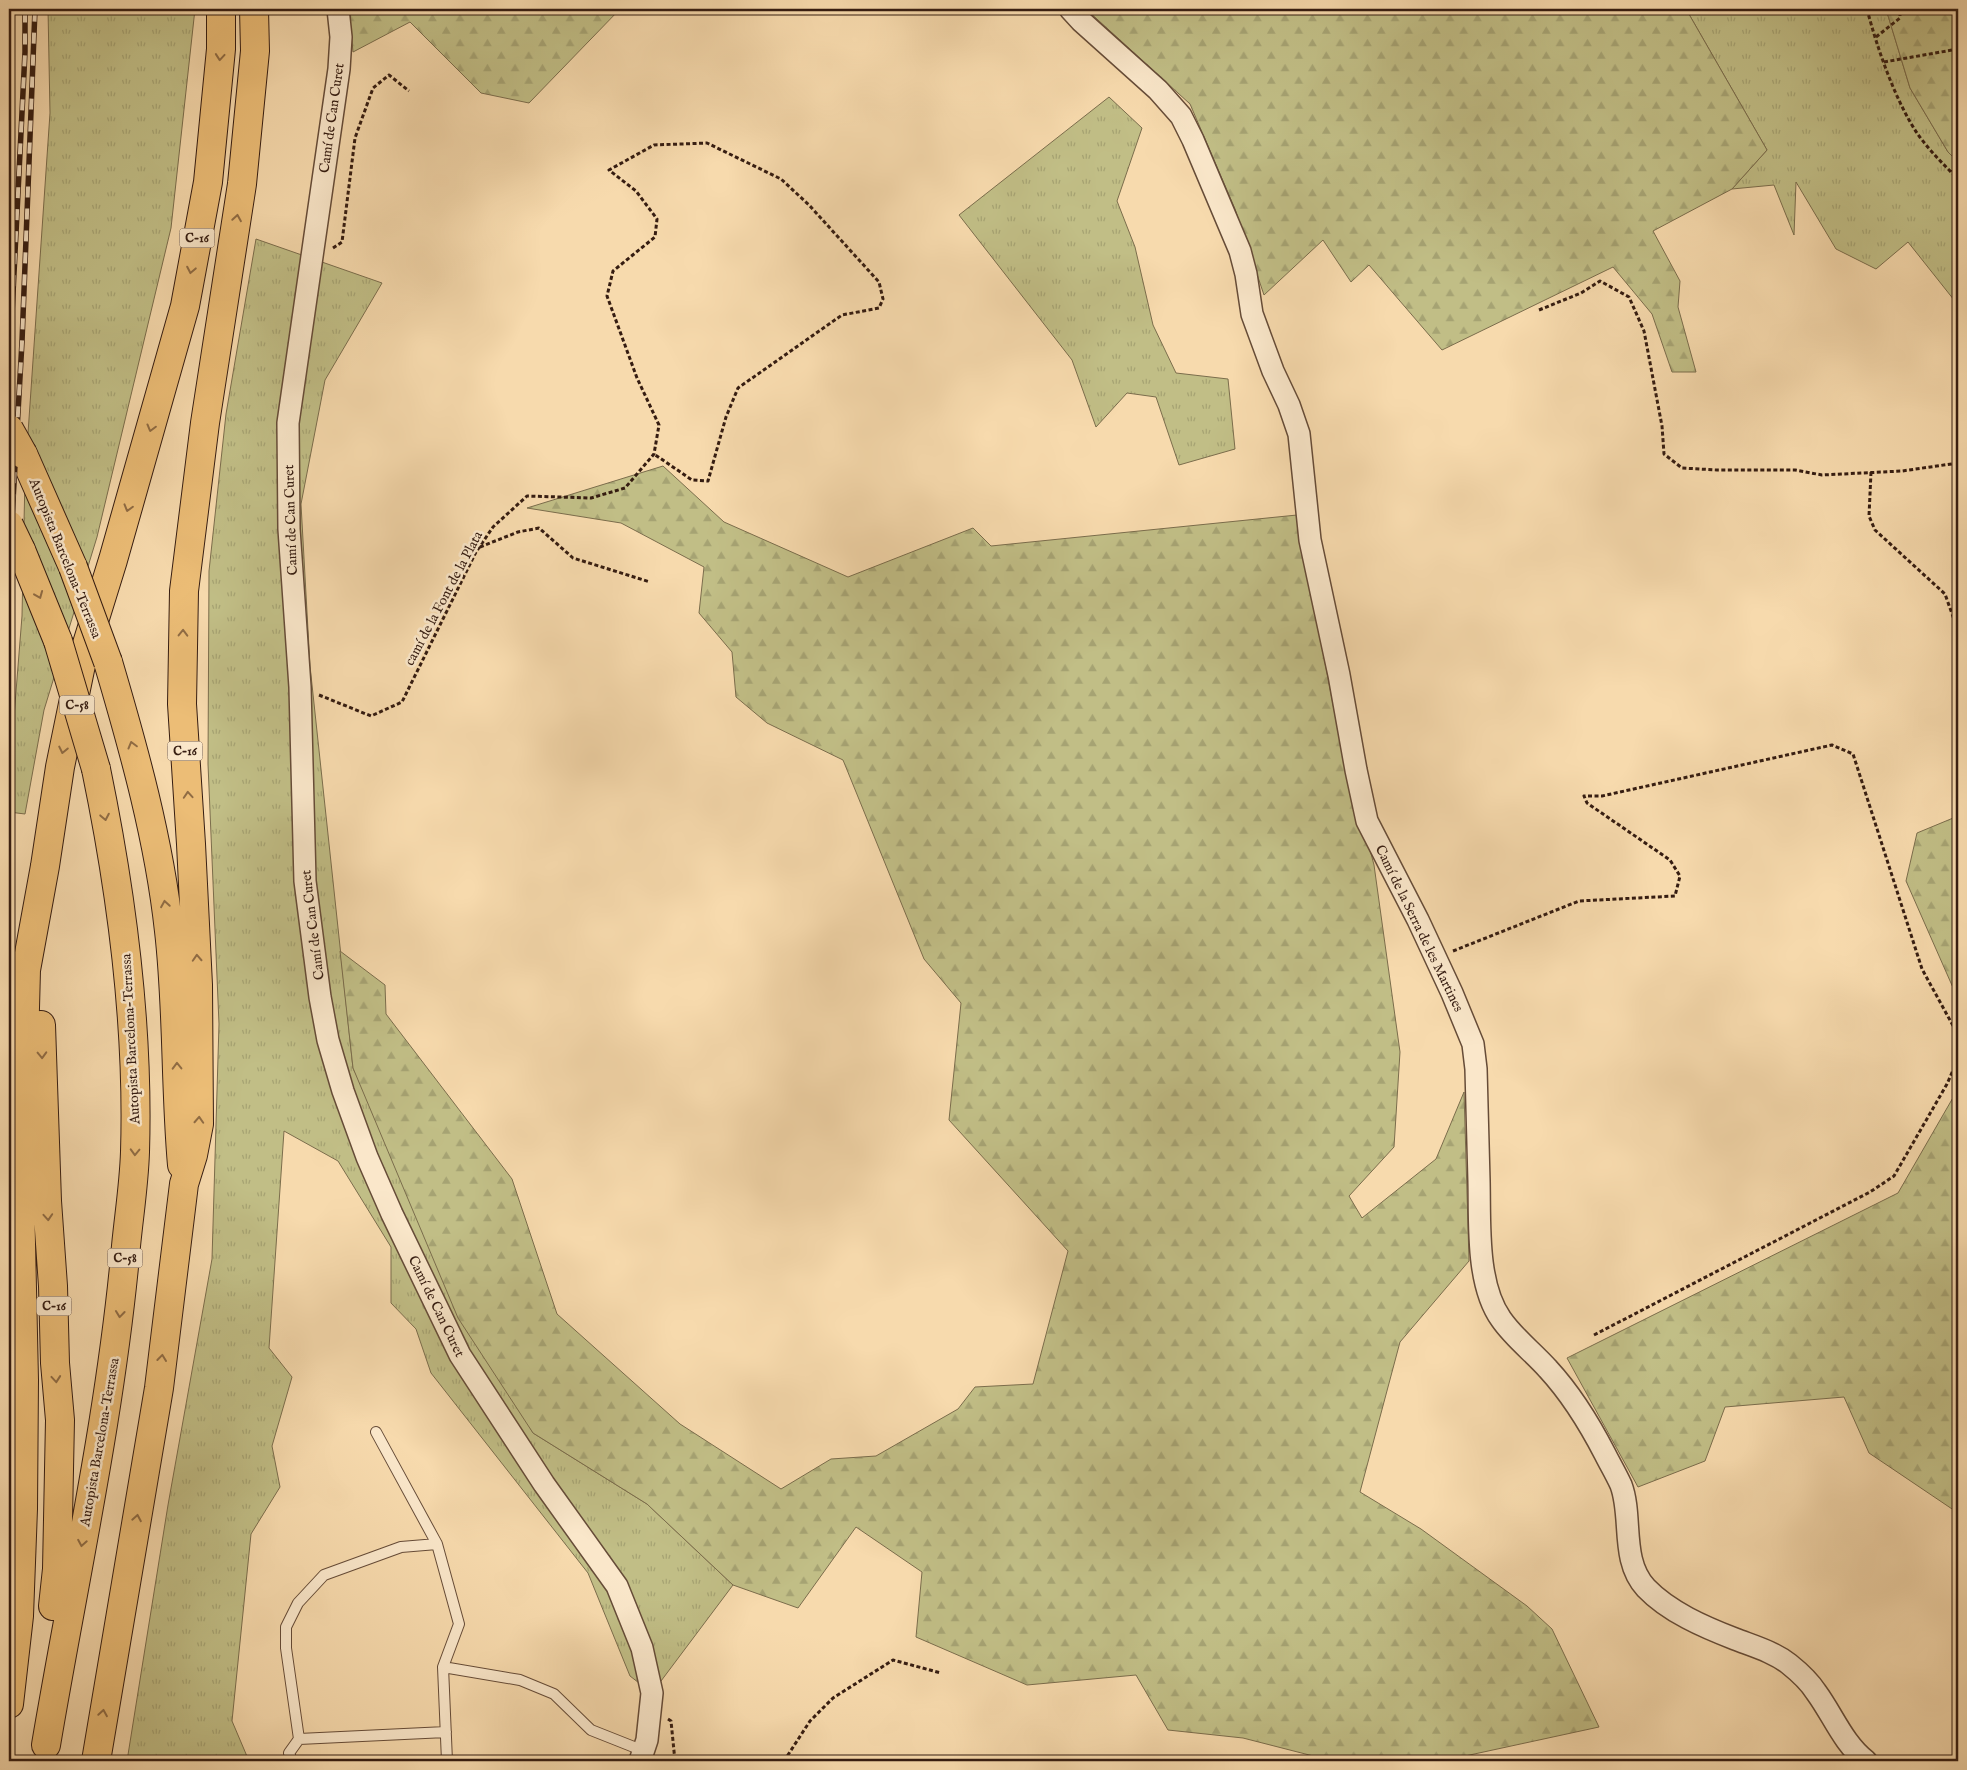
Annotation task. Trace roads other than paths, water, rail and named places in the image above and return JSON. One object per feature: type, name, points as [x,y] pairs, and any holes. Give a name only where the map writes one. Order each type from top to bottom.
[{"type":"highway","name":"C-16","points":[[45,1753],[45,1664],[57,1569],[60,1420],[55,1362],[53,1286],[47,1201],[41,1026],[45,866],[60,767],[82,660],[113,560],[184,306],[208,182],[221,49],[221,9]]},
{"type":"highway","name":"C-16","points":[[96,1761],[158,1388],[184,1184],[193,1156],[199,1124],[198,985],[182,704],[184,592],[205,423],[242,184],[254,51],[254,9]]},
{"type":"highway","name":"Autopista Barcelona-Terrassa","points":[[9,428],[23,454],[73,567],[108,662],[145,793],[169,930],[176,1018],[178,1124],[184,1184]]},
{"type":"highway","name":"Autopista Barcelona-Terrassa","points":[[9,524],[58,641],[96,769],[115,868],[132,1010],[136,1085],[135,1155],[119,1319],[106,1407],[45,1753]]},
{"type":"highway","points":[[9,1704],[19,1616],[22,1509],[24,1380],[20,1197],[26,970],[45,866]]},
{"type":"street","name":"Camí de Can Curet","points":[[338,9],[341,38],[339,69],[288,422],[289,528],[300,687],[305,881],[320,996],[328,1040],[343,1090],[367,1157],[388,1206],[460,1355],[544,1484],[617,1586],[642,1648],[652,1693],[647,1740],[642,1756]]},
{"type":"street","name":"Camí de la Serra de les Martines","points":[[1070,9],[1087,27],[1158,90],[1181,116],[1194,140],[1240,251],[1246,274],[1252,314],[1273,371],[1289,405],[1298,434],[1310,540],[1339,675],[1360,794],[1368,821],[1436,958],[1473,1044],[1476,1069],[1482,1263],[1491,1300],[1500,1319],[1516,1338],[1548,1368],[1577,1403],[1588,1420],[1621,1485],[1626,1508],[1630,1556],[1644,1586],[1658,1599],[1699,1624],[1772,1654],[1787,1663],[1816,1691],[1845,1738],[1866,1761]]},
{"type":"lane","points":[[376,1432],[437,1544],[459,1624],[443,1667],[447,1761]]},
{"type":"lane","points":[[292,1761],[289,1753],[299,1739],[286,1648],[286,1627],[298,1603],[324,1575],[401,1547],[437,1544]]},
{"type":"lane","points":[[443,1667],[520,1680],[554,1694],[591,1730],[642,1756]]},
{"type":"lane","points":[[299,1739],[446,1732]]},
{"type":"railway","points":[[9,374],[25,52],[25,9]]},
{"type":"railway","points":[[9,571],[22,342],[35,9]]}]
